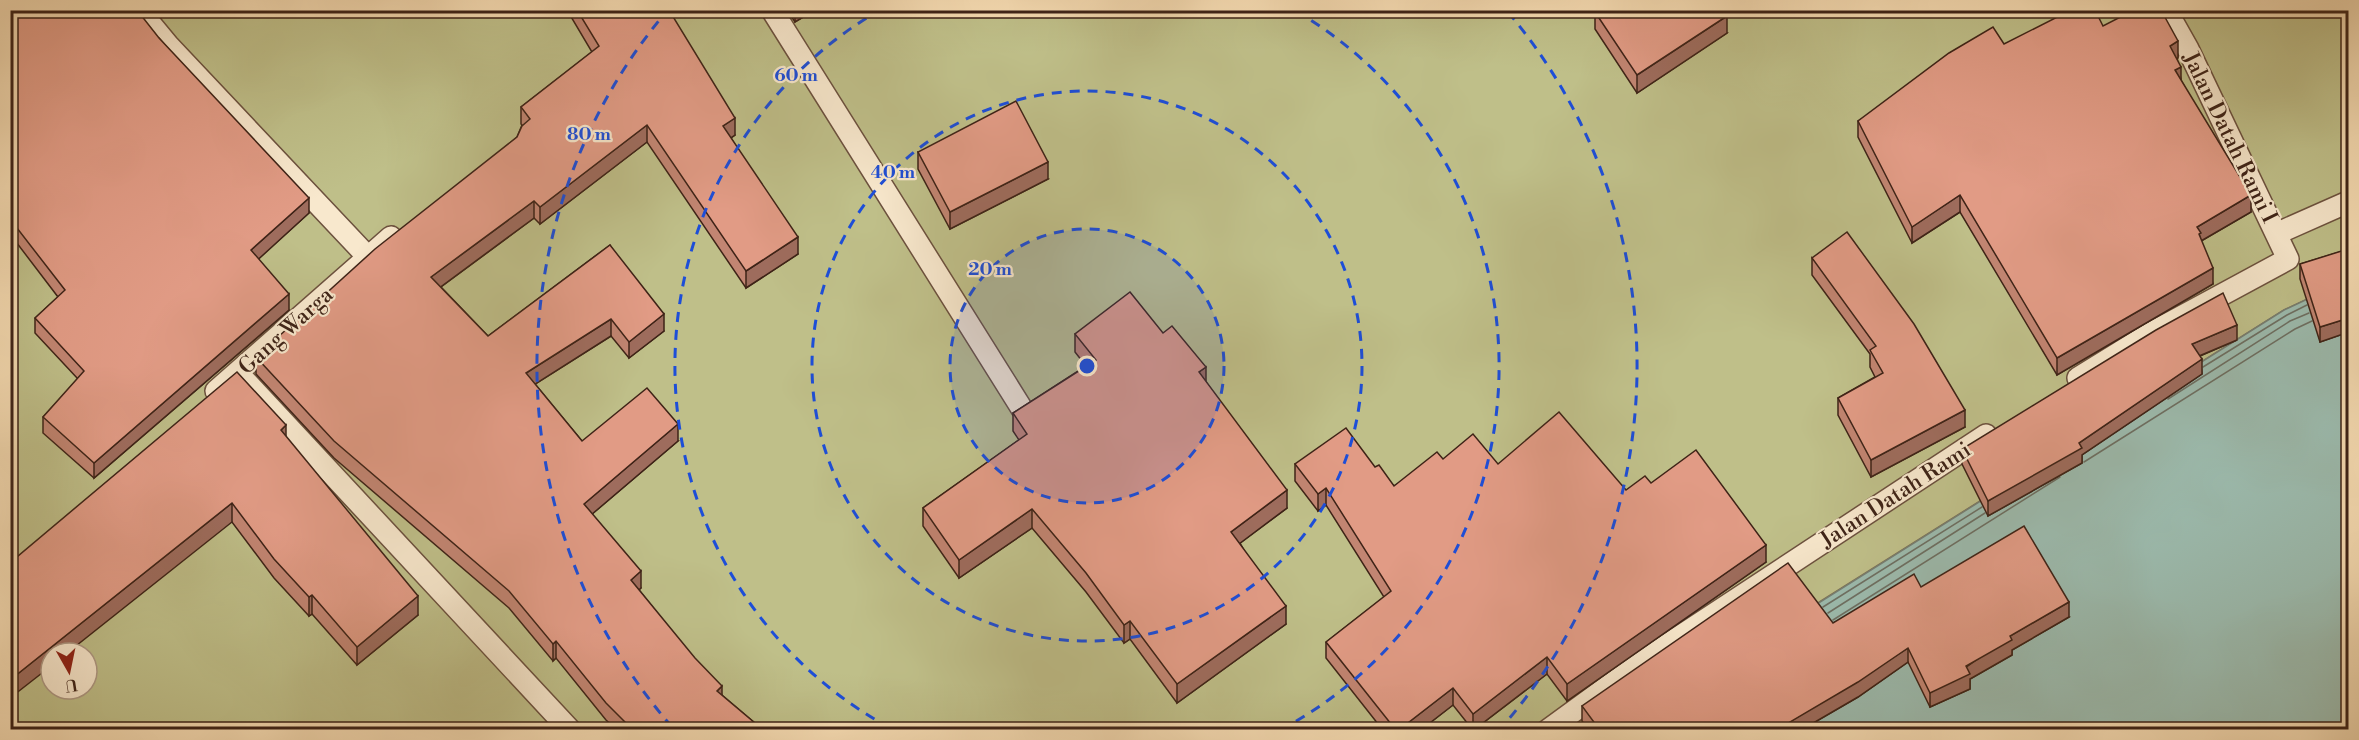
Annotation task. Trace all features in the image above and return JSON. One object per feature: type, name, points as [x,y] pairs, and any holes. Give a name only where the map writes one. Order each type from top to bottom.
[{"type":"lane","points":[[140,10],[168,45],[367,256]]},
{"type":"lane","points":[[772,10],[1022,409]]},
{"type":"lane","name":"Jalan Datah Rami I","points":[[2166,10],[2278,233]]},
{"type":"lane","points":[[2062,388],[2151,333],[2288,259],[2278,233],[2349,202]]},
{"type":"lane","name":"Gang Warga","points":[[202,404],[367,256],[411,221]]},
{"type":"lane","points":[[238,373],[570,729]]},
{"type":"lane","name":"Jalan Datah Rami","points":[[1548,729],[1644,660],[1926,472],[2004,424]]},
{"type":"green space","points":[[10,11],[2348,11],[2348,280],[2284,310],[1617,729],[11,729]]},
{"type":"water","points":[[2348,280],[2348,729],[1617,730],[2284,310]]},
{"type":"building","points":[[10,10],[137,10],[159,38],[309,198],[251,250],[289,294],[94,463],[43,417],[84,371],[35,318],[65,290],[10,219]]},
{"type":"building","points":[[577,10],[669,10],[735,118],[723,126],[798,237],[746,271],[647,125],[540,207],[534,201],[431,277],[488,336],[610,245],[664,314],[629,342],[611,319],[526,373],[582,441],[647,388],[678,424],[584,504],[641,571],[631,580],[695,658],[722,686],[717,691],[762,729],[632,729],[606,703],[556,641],[553,644],[509,591],[334,441],[256,357],[375,249],[517,137],[522,126],[530,119],[521,107],[599,46]]},
{"type":"building","points":[[1597,10],[1723,10],[1727,16],[1637,75],[1595,12]]},
{"type":"building","points":[[2071,10],[2095,10],[2103,26],[2134,10],[2161,10],[2178,41],[2170,46],[2181,67],[2175,70],[2251,195],[2197,227],[2213,268],[2057,358],[1960,195],[1912,227],[1858,121],[1949,53],[1993,27],[2004,44]]},
{"type":"building","points":[[1016,101],[1048,162],[950,212],[918,152]]},
{"type":"building","points":[[2349,231],[2349,318],[2320,327],[2300,264],[2348,249],[2342,234]]},
{"type":"building","points":[[1847,232],[1914,324],[1965,410],[1871,460],[1838,398],[1883,373],[1870,350],[1876,346],[1812,258]]},
{"type":"building","points":[[1130,292],[1163,333],[1172,326],[1206,367],[1199,372],[1287,490],[1231,532],[1286,606],[1177,684],[1130,621],[1124,625],[1086,573],[1032,509],[959,560],[923,508],[1027,434],[1013,413],[1096,360],[1075,334]]},
{"type":"building","points":[[2223,293],[2237,325],[2192,344],[2202,359],[2079,443],[2082,448],[1988,501],[1962,449],[2156,330]]},
{"type":"building","points":[[237,372],[286,425],[281,430],[418,596],[357,647],[312,595],[309,597],[274,559],[232,503],[59,641],[39,641],[39,657],[10,680],[10,560],[12,561]]},
{"type":"building","points":[[1559,412],[1626,490],[1645,476],[1651,483],[1696,450],[1766,545],[1567,684],[1547,657],[1473,714],[1453,688],[1400,729],[1395,729],[1326,642],[1391,591],[1326,488],[1318,494],[1295,464],[1346,428],[1375,467],[1379,465],[1394,486],[1437,452],[1443,459],[1473,434],[1498,464]]},
{"type":"building","points":[[2024,526],[2069,602],[2010,636],[2012,640],[1966,666],[1970,674],[1930,693],[1908,648],[1858,682],[1778,729],[1599,729],[1582,706],[1788,563],[1833,623],[1914,574],[1921,587]]}]
